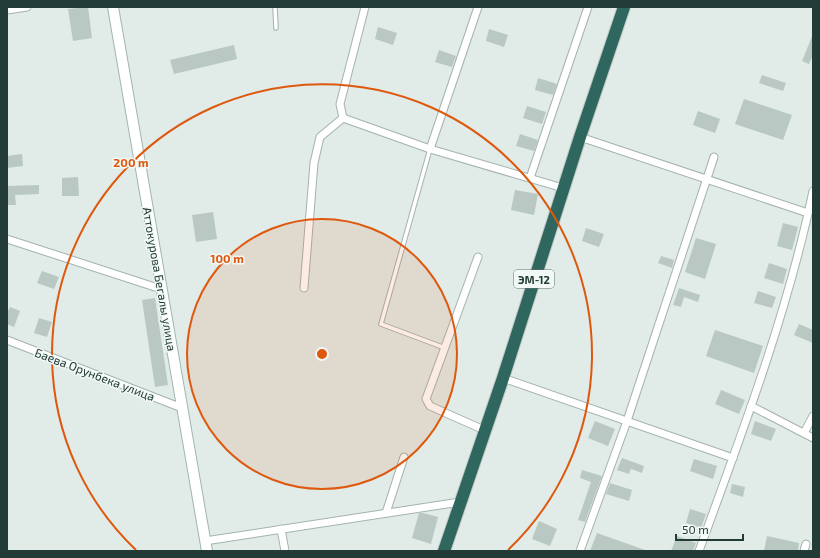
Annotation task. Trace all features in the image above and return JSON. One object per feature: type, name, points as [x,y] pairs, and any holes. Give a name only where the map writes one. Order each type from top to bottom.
[{"type":"highway","name":"ЭМ-12","points":[[444,551],[503,378],[563,188],[624,7]]},
{"type":"main road","name":"Аттокурова Бегалы улица","points":[[113,7],[206,546]]},
{"type":"street","points":[[7,10],[28,7]]},
{"type":"street","points":[[343,118],[340,104],[365,7]]},
{"type":"street","points":[[430,149],[478,7]]},
{"type":"street","points":[[530,178],[588,7]]},
{"type":"street","points":[[343,118],[430,149],[563,188]]},
{"type":"street","points":[[304,288],[314,163],[320,137],[343,118]]},
{"type":"street","points":[[580,137],[808,213]]},
{"type":"street","points":[[580,551],[627,421],[714,157]]},
{"type":"street","points":[[699,551],[733,458],[779,322],[813,192]]},
{"type":"street","points":[[7,238],[161,289]]},
{"type":"street","points":[[478,257],[426,399],[430,406],[484,430]]},
{"type":"street","name":"Баева Орунбека улица","points":[[7,340],[182,408]]},
{"type":"street","points":[[503,378],[733,458]]},
{"type":"street","points":[[751,406],[813,438]]},
{"type":"street","points":[[804,433],[813,416]]},
{"type":"street","points":[[386,513],[404,457]]},
{"type":"street","points":[[206,546],[281,529],[460,502]]},
{"type":"street","points":[[281,529],[285,551]]},
{"type":"lane","points":[[275,7],[276,28]]},
{"type":"lane","points":[[430,149],[381,324],[445,348]]},
{"type":"building","points":[[88,7],[92,38],[73,41],[68,9]]},
{"type":"building","points":[[378,27],[397,33],[393,45],[375,39]]},
{"type":"building","points":[[489,29],[508,35],[504,47],[486,41]]},
{"type":"building","points":[[813,34],[813,55],[809,64],[802,61]]},
{"type":"building","points":[[234,45],[237,59],[174,74],[170,60]]},
{"type":"building","points":[[439,50],[456,56],[452,67],[435,62]]},
{"type":"building","points":[[762,75],[786,83],[783,91],[759,83]]},
{"type":"building","points":[[538,78],[557,84],[553,95],[535,90]]},
{"type":"building","points":[[744,99],[792,115],[783,140],[735,124]]},
{"type":"building","points":[[527,106],[546,112],[542,124],[523,118]]},
{"type":"building","points":[[698,111],[720,119],[715,133],[693,125]]},
{"type":"building","points":[[520,134],[538,140],[534,151],[516,146]]},
{"type":"building","points":[[22,154],[23,166],[7,168],[7,156]]},
{"type":"building","points":[[78,177],[79,196],[62,196],[62,178]]},
{"type":"building","points":[[39,185],[39,194],[15,195],[16,205],[7,205],[7,186]]},
{"type":"building","points":[[515,190],[538,194],[534,215],[511,210]]},
{"type":"building","points":[[213,212],[217,239],[196,242],[192,215]]},
{"type":"building","points":[[783,223],[798,227],[792,250],[777,246]]},
{"type":"building","points":[[586,228],[604,234],[599,247],[582,241]]},
{"type":"building","points":[[696,238],[716,244],[705,279],[685,272]]},
{"type":"building","points":[[661,256],[674,260],[672,268],[658,263]]},
{"type":"building","points":[[769,263],[787,269],[783,284],[764,278]]},
{"type":"building","points":[[42,271],[59,277],[54,289],[37,283]]},
{"type":"building","points":[[679,288],[700,295],[698,302],[684,297],[681,307],[673,305]]},
{"type":"building","points":[[758,291],[776,297],[772,308],[754,303]]},
{"type":"building","points":[[155,298],[168,385],[155,387],[142,300]]},
{"type":"building","points":[[10,307],[20,311],[14,327],[7,324],[7,313]]},
{"type":"building","points":[[39,318],[52,322],[47,337],[34,333]]},
{"type":"building","points":[[799,324],[813,330],[813,343],[794,335]]},
{"type":"building","points":[[715,330],[763,346],[754,373],[706,356]]},
{"type":"building","points":[[721,390],[745,400],[739,414],[715,404]]},
{"type":"building","points":[[595,421],[615,429],[608,446],[588,438]]},
{"type":"building","points":[[755,421],[776,429],[771,441],[751,434]]},
{"type":"building","points":[[622,458],[644,466],[642,473],[631,469],[629,474],[617,470]]},
{"type":"building","points":[[694,459],[717,466],[713,479],[690,471]]},
{"type":"building","points":[[582,470],[602,476],[585,522],[578,520],[591,482],[580,478]]},
{"type":"building","points":[[610,483],[632,490],[629,501],[606,494]]},
{"type":"building","points":[[732,484],[745,487],[743,497],[730,493]]},
{"type":"building","points":[[690,509],[706,514],[701,528],[686,523]]},
{"type":"building","points":[[419,513],[438,517],[431,544],[412,538]]},
{"type":"building","points":[[539,521],[557,529],[550,546],[532,539]]},
{"type":"building","points":[[597,533],[645,550],[645,551],[590,551]]},
{"type":"building","points":[[677,536],[696,543],[693,551],[671,551]]},
{"type":"building","points":[[767,536],[799,543],[798,551],[764,551]]}]
